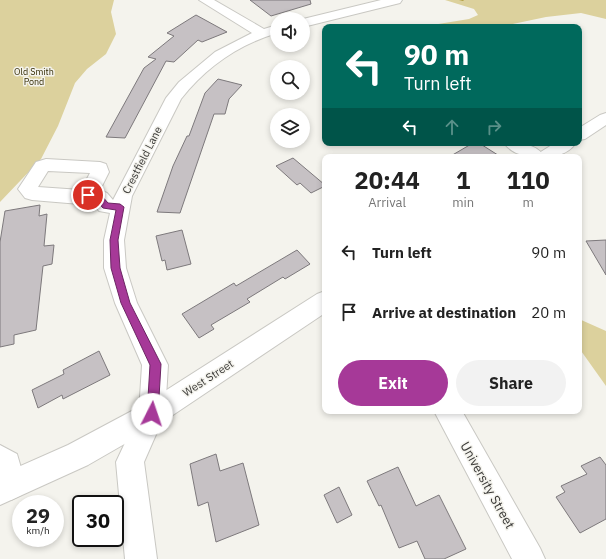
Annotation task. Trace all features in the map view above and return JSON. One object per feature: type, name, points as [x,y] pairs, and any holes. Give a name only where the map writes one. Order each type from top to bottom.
[{"type":"street","points":[[205,0],[269,31]]},
{"type":"street","points":[[310,21],[396,0]]},
{"type":"street","name":"Crestfield Lane","points":[[152,414],[155,364],[126,303],[115,268],[114,240],[123,196],[174,98],[184,84],[214,57],[269,31]]},
{"type":"street","points":[[582,133],[606,118]]},
{"type":"street","points":[[518,146],[531,154]]},
{"type":"street","points":[[550,154],[562,146]]},
{"type":"street","points":[[88,195],[98,197],[106,206],[120,207]]},
{"type":"street","name":"West Street","points":[[5,487],[78,455],[152,414],[322,303]]},
{"type":"street","points":[[141,559],[130,462],[152,414]]},
{"type":"street","name":"University Street","points":[[449,414],[529,559]]},
{"type":"street","points":[[0,459],[7,464],[5,487]]},
{"type":"green space","name":"Old Smith Pond","points":[[0,0],[114,0],[111,12],[116,34],[106,54],[87,69],[75,83],[58,126],[41,159],[0,202]]},
{"type":"green space","points":[[445,0],[606,0],[606,19],[581,13],[546,17],[512,24],[438,24],[469,19],[478,15],[474,9]]},
{"type":"green space","points":[[582,320],[606,331],[606,386],[582,352]]},
{"type":"building","points":[[250,0],[310,0],[311,4],[284,12],[270,12],[270,15]]},
{"type":"building","points":[[196,15],[227,32],[202,42],[198,40],[174,62],[166,61],[125,138],[106,137],[144,68],[156,59],[148,57],[174,36],[167,33]]},
{"type":"building","points":[[218,79],[242,85],[229,99],[225,114],[214,114],[180,213],[157,212],[173,166],[187,136],[189,136],[205,93]]},
{"type":"building","points":[[468,146],[484,146],[496,154],[454,154]]},
{"type":"building","points":[[293,158],[322,182],[322,188],[311,193],[300,183],[297,185],[276,166]]},
{"type":"building","points":[[40,205],[39,216],[47,214],[44,246],[54,245],[52,264],[43,266],[36,330],[14,335],[14,344],[0,347],[0,242],[5,211]]},
{"type":"building","points":[[182,230],[191,264],[167,270],[165,260],[162,261],[156,236]]},
{"type":"building","points":[[606,240],[606,275],[586,241]]},
{"type":"building","points":[[297,250],[310,264],[285,279],[283,277],[247,299],[250,302],[211,325],[214,329],[199,338],[182,314],[234,283],[236,286]]},
{"type":"building","points":[[99,351],[110,375],[63,399],[62,395],[38,408],[32,390],[64,374],[63,370]]},
{"type":"building","points":[[216,454],[220,471],[243,463],[259,525],[216,542],[208,502],[198,506],[190,464]]},
{"type":"building","points":[[600,457],[606,465],[606,519],[580,533],[556,497],[565,492],[561,486],[587,474],[581,466]]},
{"type":"building","points":[[398,467],[416,506],[439,495],[466,549],[444,559],[425,559],[417,541],[399,548],[381,505],[379,506],[367,481]]},
{"type":"building","points":[[339,487],[352,515],[337,523],[324,495]]},
{"type":"route","points":[[88,195],[100,198],[106,206],[120,207],[114,240],[115,268],[126,303],[155,364],[152,414]]}]
